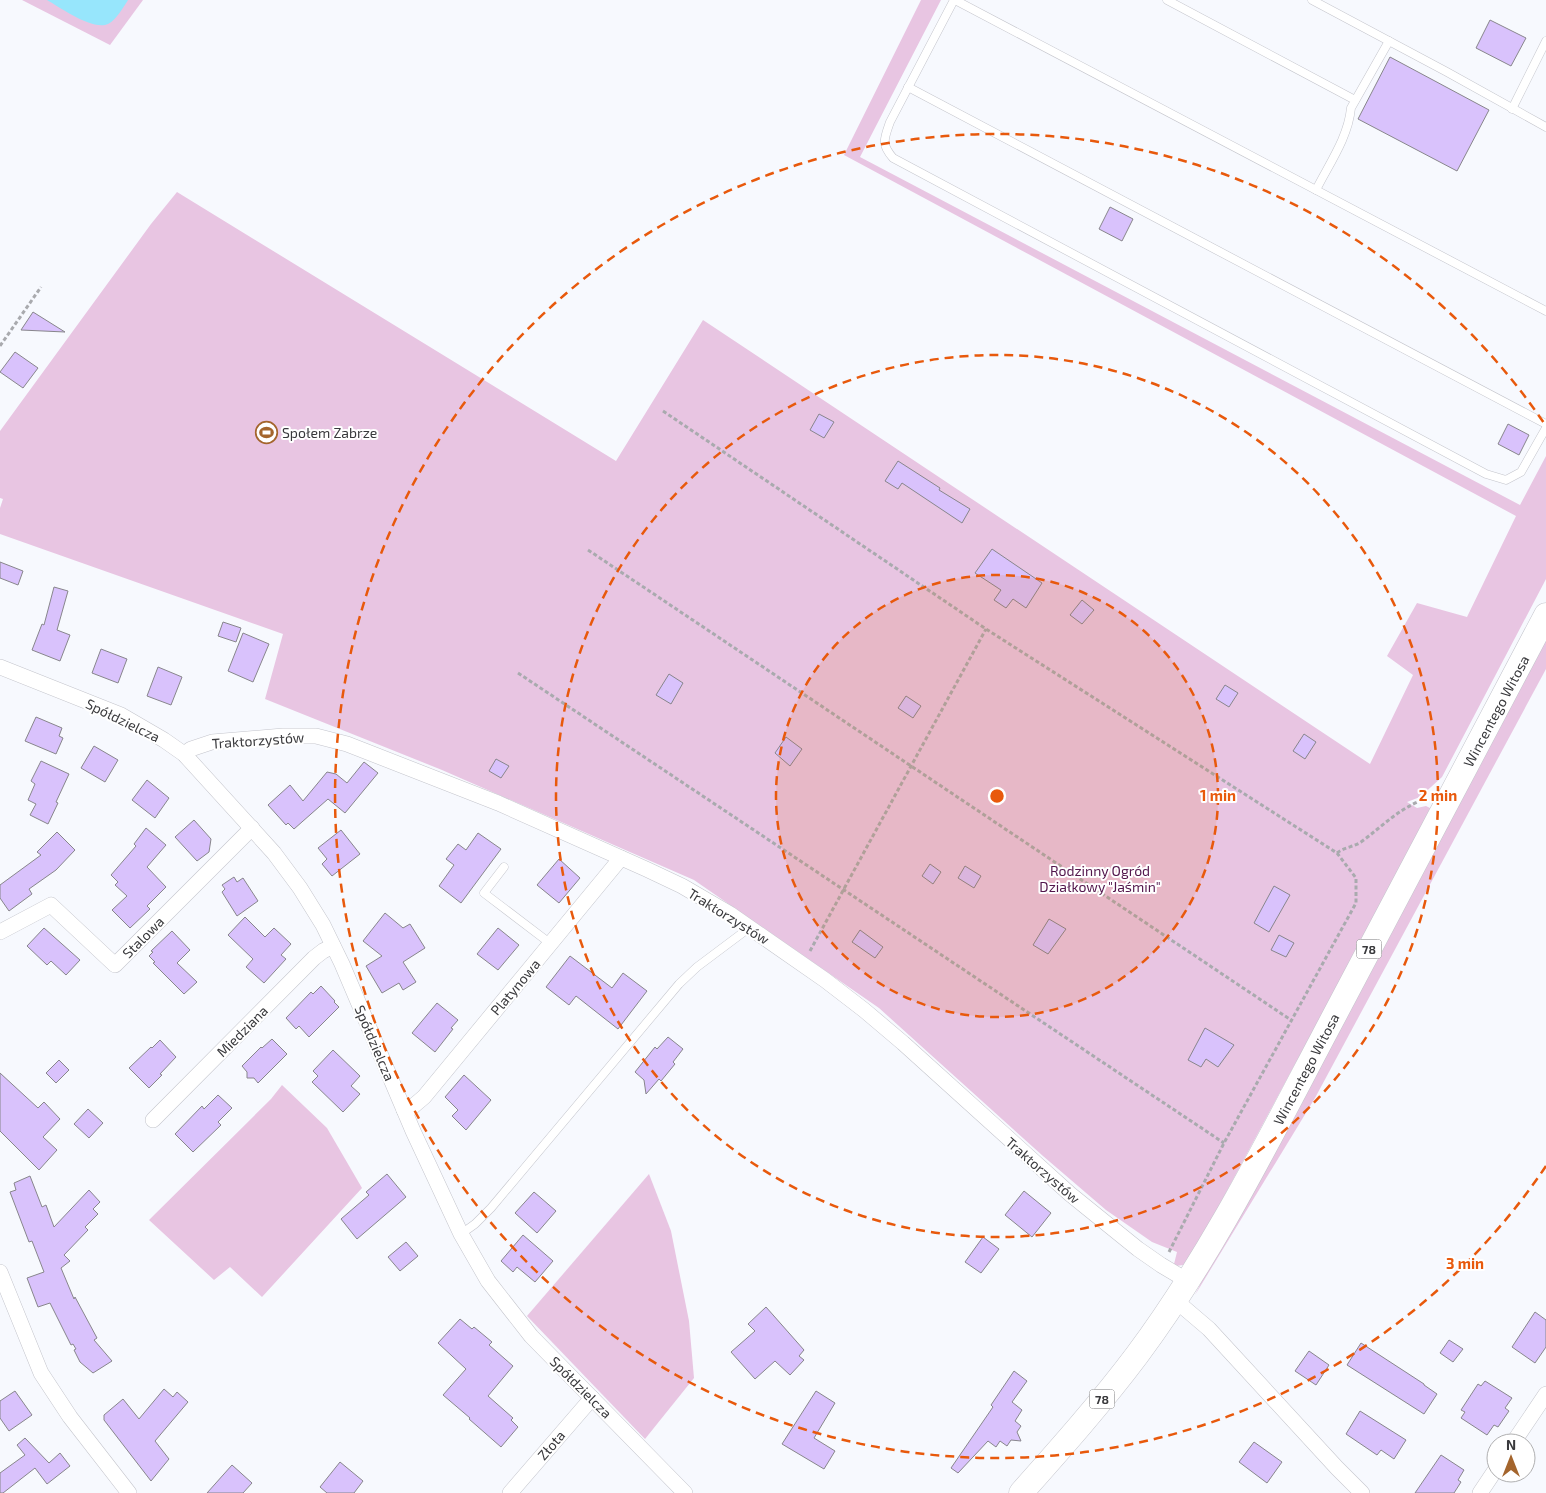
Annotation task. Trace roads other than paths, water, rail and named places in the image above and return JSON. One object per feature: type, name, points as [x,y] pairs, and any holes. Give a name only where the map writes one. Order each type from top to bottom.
[{"type":"main road","name":"Wincentego Witosa","points":[[1021,1493],[1092,1411],[1138,1354],[1181,1290],[1224,1220],[1546,615]]},
{"type":"street","name":"Spółdzielcza","points":[[0,668],[144,727],[184,754],[252,828],[300,888],[323,925],[461,1234],[488,1281],[537,1343],[684,1493]]},
{"type":"street","name":"Traktorzystów","points":[[184,754],[200,745],[218,741],[300,736],[330,739],[498,803],[682,886],[715,905],[802,964],[877,1020],[1070,1194],[1138,1249],[1161,1265],[1209,1329],[1324,1455],[1362,1493]]},
{"type":"street","name":"Stalowa","points":[[0,932],[51,905],[115,965],[252,828]]},
{"type":"street","name":"Platynowa","points":[[404,1110],[411,1108],[424,1097],[622,858]]},
{"type":"street","name":"Miedziana","points":[[153,1120],[314,958],[333,946]]},
{"type":"street","points":[[0,1272],[42,1373],[70,1417],[129,1493]]},
{"type":"street","points":[[1520,1433],[1546,1394]]},
{"type":"street","name":"Złota","points":[[510,1493],[592,1398]]},
{"type":"lane","points":[[908,87],[1546,426],[1522,472],[1506,480],[1486,474],[893,158],[885,150],[884,138],[890,122],[908,87],[954,0],[1546,311]]},
{"type":"lane","points":[[1167,0],[1355,100]]},
{"type":"lane","points":[[1312,0],[1546,128]]},
{"type":"lane","points":[[1316,190],[1344,138],[1350,119],[1351,108],[1389,41]]},
{"type":"lane","points":[[1512,109],[1546,41]]},
{"type":"lane","points":[[504,867],[484,893],[551,944]]},
{"type":"lane","points":[[461,1234],[475,1224],[491,1208],[679,984],[697,967],[749,928]]},
{"type":"water","points":[[47,0],[128,0],[114,20],[102,25],[77,18]]},
{"type":"place","name":"Społem Zabrze","points":[[266,432]]},
{"type":"park label","name":"Rodzinny Ogród Działkowy \"Jaśmin\"","points":[[1100,878]]}]
